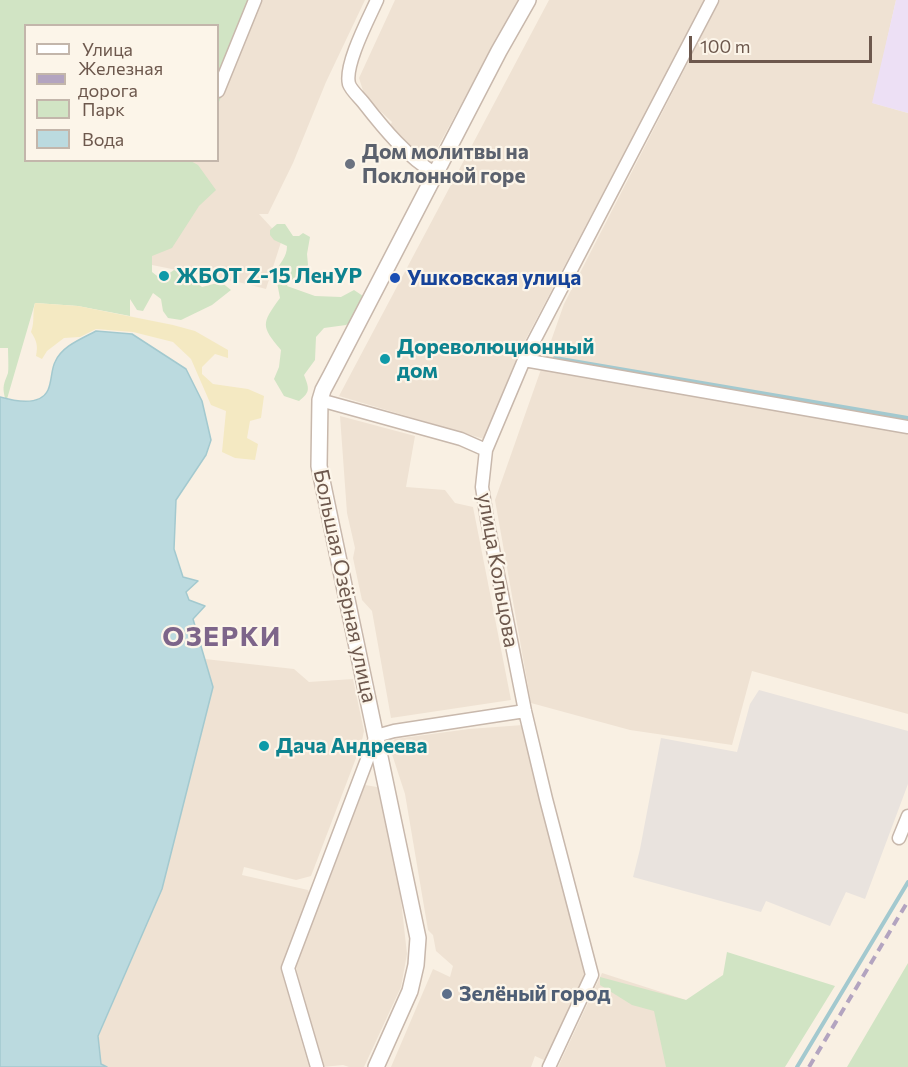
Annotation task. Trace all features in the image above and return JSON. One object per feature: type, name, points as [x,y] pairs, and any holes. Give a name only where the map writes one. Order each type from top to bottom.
[{"type":"street","points":[[219,89],[255,0]]},
{"type":"street","points":[[377,0],[353,56],[349,70],[349,85],[385,130],[436,174]]},
{"type":"street","name":"Большая Озёрная улица","points":[[376,1067],[410,991],[416,965],[418,938],[319,466],[322,390],[499,51],[528,0]]},
{"type":"street","name":"улица Кольцова","points":[[549,1067],[592,975],[525,711],[485,508],[482,487],[486,450],[524,360],[712,0]]},
{"type":"street","points":[[524,360],[908,427]]},
{"type":"street","points":[[321,400],[461,439],[486,450]]},
{"type":"street","points":[[317,1067],[288,968],[376,736],[394,731],[525,711]]},
{"type":"street","points":[[899,838],[908,816]]},
{"type":"shaded area","points":[[260,0],[365,0],[268,214],[259,214],[282,239],[266,289],[147,264],[170,162],[219,162],[219,102]]},
{"type":"shaded area","points":[[395,0],[518,0],[433,156],[422,158],[389,128],[392,122],[365,97],[359,78]]},
{"type":"shaded area","points":[[549,0],[705,0],[519,352],[484,439],[339,396]]},
{"type":"shaded area","points":[[720,0],[896,0],[873,103],[908,113],[908,714],[752,671],[732,745],[630,730],[531,703],[495,500],[564,304]]},
{"type":"shaded area","points":[[896,0],[908,0],[908,113],[872,103]]},
{"type":"shaded area","points":[[340,416],[415,436],[406,487],[445,490],[455,503],[473,507],[511,700],[391,718],[372,611],[362,600],[353,558],[355,548],[347,513]]},
{"type":"shaded area","points":[[205,659],[294,669],[309,682],[353,679],[364,731],[361,745],[311,876],[296,880],[244,867],[242,875],[308,890],[311,897],[282,973],[309,1067],[107,1067],[101,1064],[98,1037],[162,889],[213,687]]},
{"type":"shaded area","points":[[759,690],[908,731],[908,784],[865,899],[846,892],[830,926],[766,901],[761,912],[633,877],[661,738],[737,752],[750,704]]},
{"type":"shaded area","points":[[523,725],[585,970],[581,986],[546,1061],[535,1056],[531,1067],[391,1067],[433,969],[450,977],[453,966],[436,951],[433,935],[428,930],[405,794],[389,745],[395,739],[469,729]]},
{"type":"shaded area","points":[[365,785],[383,788],[407,954],[401,987],[364,1067],[343,1065],[322,1067],[295,964]]},
{"type":"shaded area","points":[[602,973],[686,1000],[683,1067],[558,1067]]},
{"type":"green space","points":[[0,0],[260,0],[219,102],[219,24],[24,24],[24,162],[193,162],[198,165],[216,190],[199,206],[172,248],[152,256],[152,272],[161,279],[174,270],[191,277],[202,287],[221,282],[231,290],[212,305],[181,320],[168,318],[163,311],[161,299],[153,293],[143,311],[137,310],[130,299],[130,316],[78,306],[35,303],[7,399],[4,388],[8,371],[8,348],[0,348]]},
{"type":"green space","points":[[277,224],[285,224],[293,236],[303,233],[310,237],[308,265],[302,275],[289,281],[287,286],[315,296],[341,297],[354,290],[363,296],[351,322],[346,325],[324,328],[316,337],[315,360],[304,375],[308,387],[307,392],[299,401],[284,396],[274,379],[279,367],[281,350],[266,325],[269,314],[280,298],[275,272],[287,250],[287,246],[274,240],[270,235],[270,230]]},
{"type":"green space","points":[[727,952],[835,986],[785,1067],[666,1067],[654,1011],[632,1005],[600,985],[600,977],[686,1000],[723,975]]},
{"type":"green space","points":[[908,963],[908,1067],[847,1067]]},
{"type":"sand","points":[[35,303],[78,306],[173,325],[195,331],[228,350],[228,358],[215,354],[202,367],[202,374],[213,384],[248,389],[264,396],[261,418],[250,421],[247,438],[258,444],[255,460],[235,458],[222,452],[226,411],[211,405],[191,359],[173,342],[133,332],[96,329],[80,337],[64,338],[47,351],[42,359],[36,356],[35,338],[31,332]]},
{"type":"water","points":[[96,331],[132,334],[186,369],[202,401],[211,440],[206,455],[176,500],[174,549],[183,577],[198,581],[186,592],[189,600],[205,606],[193,619],[213,687],[162,889],[98,1036],[101,1064],[107,1067],[0,1067],[0,397],[26,401],[39,399],[48,390],[58,356],[72,344]]},
{"type":"waterway","points":[[555,358],[908,418]]},
{"type":"waterway","points":[[797,1067],[908,882]]},
{"type":"railway","points":[[809,1067],[908,901]]},
{"type":"place","name":"Дом молитвы на Поклонной горе","points":[[350,164]]},
{"type":"place","name":"ЖБОТ Z-15 ЛенУР","points":[[164,276]]},
{"type":"place","name":"Ушковская улица","points":[[395,278]]},
{"type":"place","name":"Дореволюционный дом","points":[[385,359]]},
{"type":"place","name":"Дача Андреева","points":[[264,746]]},
{"type":"place","name":"Зелёный город","points":[[447,994]]},
{"type":"district","name":"ОЗЕРКИ","points":[[222,637]]}]
